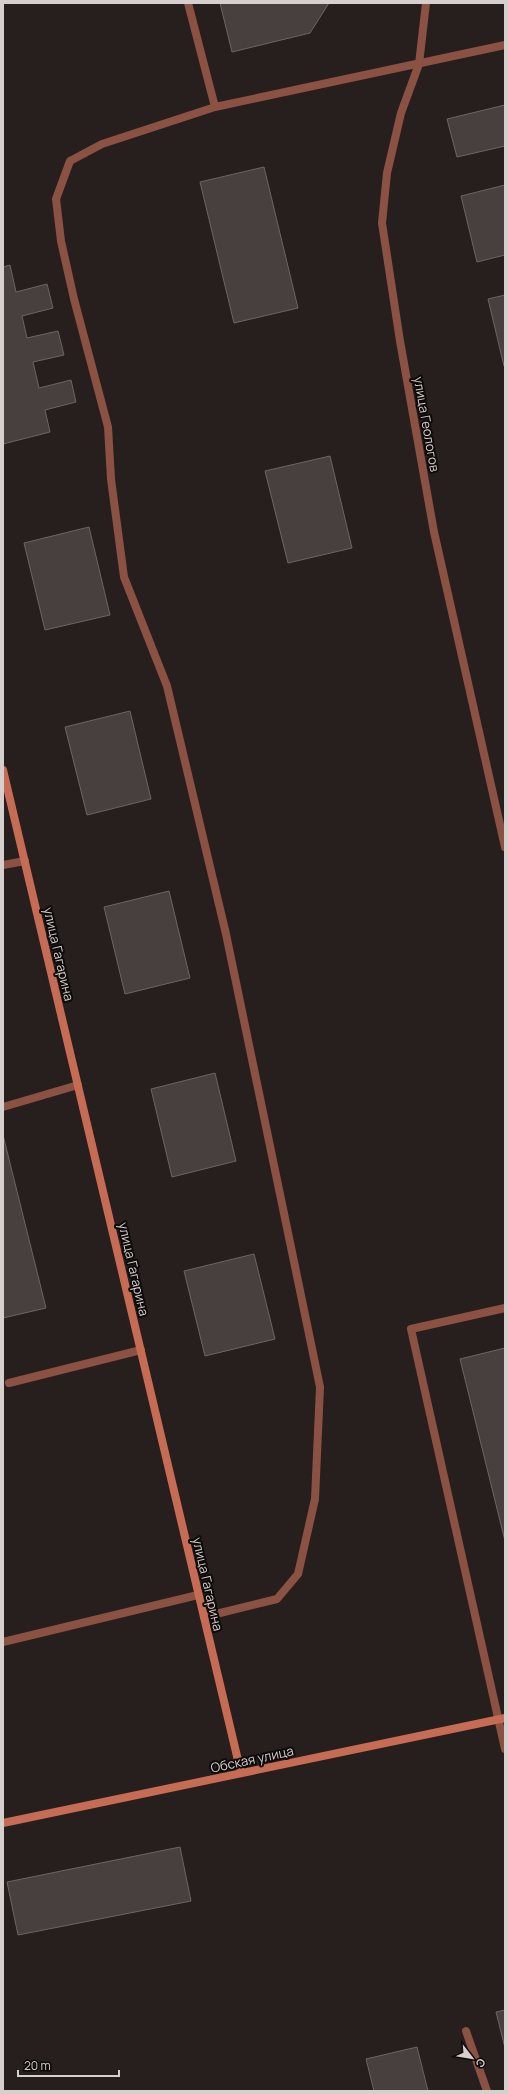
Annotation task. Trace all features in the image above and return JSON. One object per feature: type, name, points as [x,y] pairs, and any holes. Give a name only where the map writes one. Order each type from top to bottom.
[{"type":"street","points":[[188,3],[214,107]]},
{"type":"street","name":"улица Геологов","points":[[426,3],[419,64],[401,114],[389,166],[382,224],[400,342],[434,532],[505,847]]},
{"type":"street","points":[[204,1617],[277,1599],[298,1574],[314,1499],[320,1387],[226,934],[167,686],[124,577],[111,479],[108,427],[74,299],[62,241],[56,199],[70,161],[102,144],[214,107],[505,45]]},
{"type":"street","name":"улица Гагарина","points":[[3,770],[241,1774]]},
{"type":"street","points":[[3,865],[25,861]]},
{"type":"street","points":[[3,1107],[78,1085]]},
{"type":"street","points":[[505,1308],[411,1329],[501,1718],[505,1749]]},
{"type":"street","points":[[9,1383],[141,1350]]},
{"type":"street","points":[[3,1642],[198,1595]]},
{"type":"street","name":"Обская улица","points":[[3,1823],[501,1718]]},
{"type":"street","points":[[466,2031],[487,2091]]},
{"type":"building","points":[[220,3],[329,3],[310,33],[232,52]]},
{"type":"building","points":[[505,105],[505,146],[457,157],[447,119]]},
{"type":"building","points":[[264,167],[298,308],[234,323],[200,182]]},
{"type":"building","points":[[505,185],[505,255],[477,262],[461,196]]},
{"type":"building","points":[[10,265],[16,292],[47,284],[53,308],[22,316],[27,338],[58,331],[64,355],[33,362],[39,388],[71,380],[76,402],[45,410],[50,432],[3,444],[3,267]]},
{"type":"building","points":[[505,295],[505,365],[504,366],[488,299]]},
{"type":"building","points":[[330,456],[352,548],[288,563],[265,471]]},
{"type":"building","points":[[89,527],[110,615],[45,630],[24,543]]},
{"type":"building","points":[[130,711],[151,799],[87,815],[65,727]]},
{"type":"building","points":[[169,891],[190,978],[125,994],[104,907]]},
{"type":"building","points":[[215,1073],[236,1161],[172,1177],[151,1089]]},
{"type":"building","points":[[3,1135],[46,1308],[3,1318]]},
{"type":"building","points":[[254,1254],[275,1339],[205,1356],[184,1271]]},
{"type":"building","points":[[505,1348],[505,1541],[460,1359]]},
{"type":"building","points":[[180,1847],[191,1901],[18,1935],[7,1882]]},
{"type":"building","points":[[505,2010],[505,2048],[496,2012]]},
{"type":"building","points":[[417,2047],[428,2091],[374,2091],[366,2059]]}]
